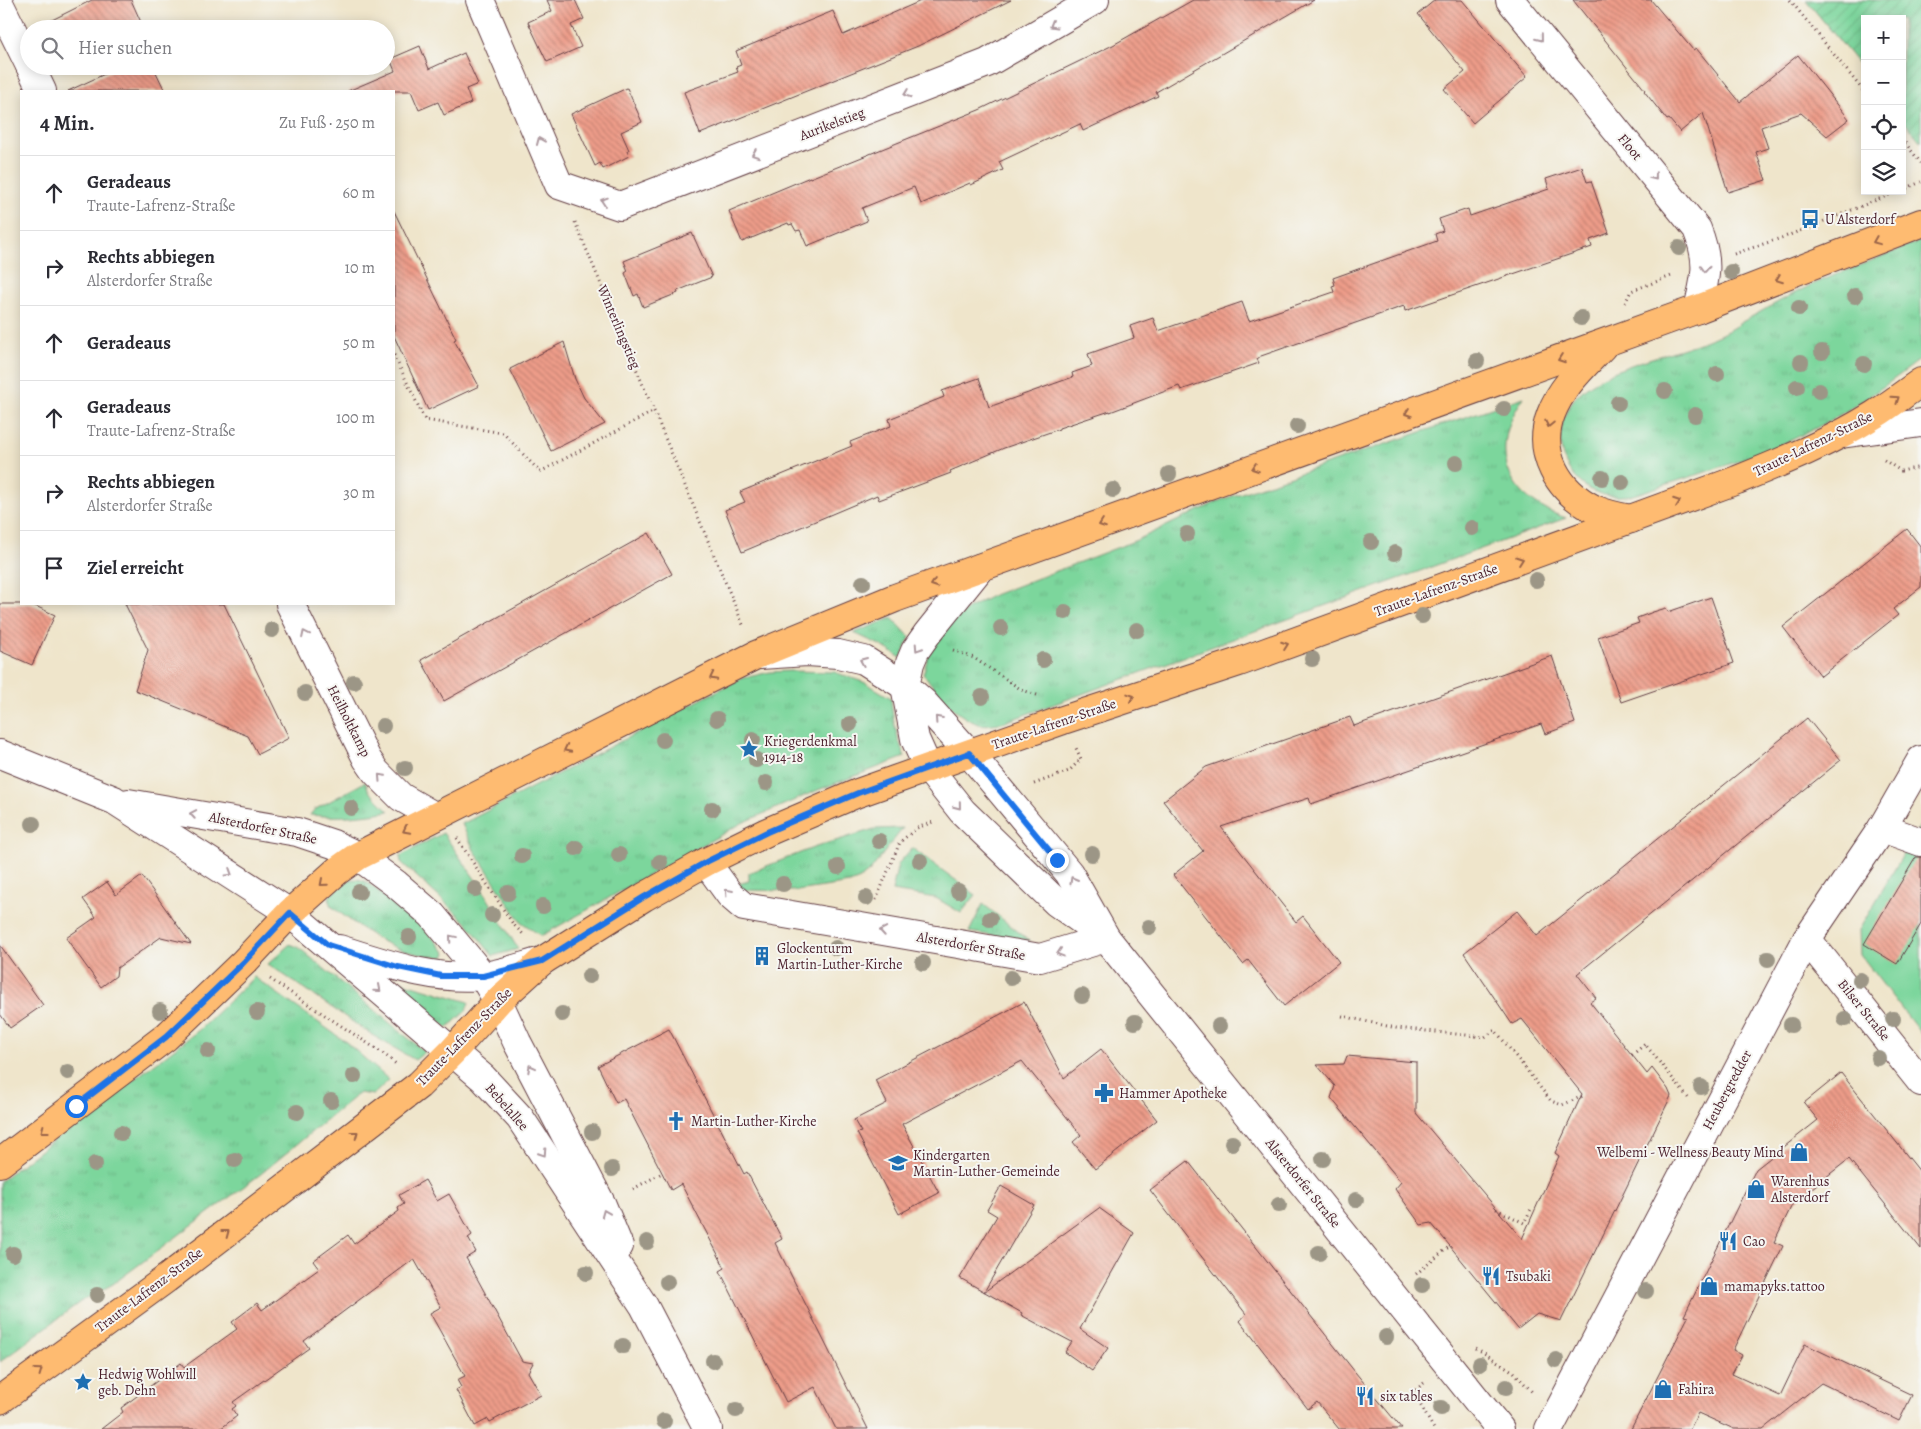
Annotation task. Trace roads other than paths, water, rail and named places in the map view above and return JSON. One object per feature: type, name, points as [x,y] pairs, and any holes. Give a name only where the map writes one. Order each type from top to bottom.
[{"type":"main road","points":[[0,1163],[166,1037],[244,962],[290,913],[337,871],[358,856],[756,655],[895,598],[1698,310],[1921,223]]},
{"type":"main road","points":[[1606,342],[1570,381],[1560,397],[1551,414],[1545,445],[1548,459],[1556,476],[1564,486],[1592,508],[1631,519]]},
{"type":"main road","name":"Traute-Lafrenz-Straße","points":[[0,1400],[166,1279],[419,1085],[498,1001],[542,961],[644,897],[706,862],[767,832],[858,793],[1063,720],[1239,662],[1790,459],[1841,434],[1874,415],[1921,382]]},
{"type":"street","name":"Aurikelstieg","points":[[480,0],[559,186],[620,206],[986,63],[1095,0]]},
{"type":"street","name":"Floot","points":[[1510,0],[1697,229],[1704,247],[1706,263],[1698,310]]},
{"type":"street","points":[[0,5],[20,46]]},
{"type":"street","points":[[34,75],[42,90]]},
{"type":"street","points":[[1841,434],[1921,424]]},
{"type":"street","points":[[905,686],[908,668],[915,651],[980,568]]},
{"type":"street","name":"Heilholtkamp","points":[[290,605],[367,759],[376,772],[400,797],[434,816]]},
{"type":"street","name":"Alsterdorfer Straße","points":[[756,655],[807,652],[838,654],[864,660],[905,686],[924,703],[969,753],[1069,873],[1106,938],[1500,1429]]},
{"type":"street","name":"Alsterdorfer Straße","points":[[905,686],[914,739],[928,768],[962,811],[1056,902],[1106,938]]},
{"type":"street","name":"Alsterdorfer Straße","points":[[0,754],[114,800],[290,913],[328,945]]},
{"type":"street","name":"Heubergredder","points":[[1549,1429],[1807,939],[1882,828],[1921,760]]},
{"type":"street","name":"Alsterdorfer Straße","points":[[114,800],[297,832],[333,844],[358,856],[396,884],[432,915],[483,976],[498,1001]]},
{"type":"street","points":[[1882,828],[1921,842]]},
{"type":"street","name":"Alsterdorfer Straße","points":[[706,862],[730,895],[744,907],[1040,958],[1106,938]]},
{"type":"street","name":"Bilser Straße","points":[[1807,939],[1921,1082]]},
{"type":"street","points":[[328,945],[398,967],[441,976],[483,976],[542,961]]},
{"type":"street","name":"Bebelallee","points":[[328,945],[483,1078],[520,1118],[644,1306]]},
{"type":"street","name":"Bebelallee","points":[[498,1001],[517,1042],[602,1205],[644,1306],[708,1429]]},
{"type":"place","name":"U Alsterdorf","points":[[1810,219]]},
{"type":"place","name":"Kriegerdenkmal 1914-18","points":[[749,749]]},
{"type":"place","name":"Glockenturm Martin-Luther-Kirche","points":[[762,956]]},
{"type":"place","name":"Hammer Apotheke","points":[[1104,1093]]},
{"type":"place","name":"Martin-Luther-Kirche","points":[[676,1121]]},
{"type":"place","name":"Welbemi - Wellness Beauty Mind","points":[[1799,1152]]},
{"type":"place","name":"Kindergarten Martin-Luther-Gemeinde","points":[[898,1163]]},
{"type":"place","name":"Warenhus Alsterdorf","points":[[1756,1189]]},
{"type":"place","name":"Cao","points":[[1728,1241]]},
{"type":"place","name":"Tsubaki","points":[[1491,1276]]},
{"type":"place","name":"mamapyks.tattoo","points":[[1709,1286]]},
{"type":"place","name":"Hedwig Wohlwill geb. Dehn","points":[[83,1382]]},
{"type":"place","name":"Fahira","points":[[1663,1389]]},
{"type":"place","name":"six tables","points":[[1365,1396]]}]
